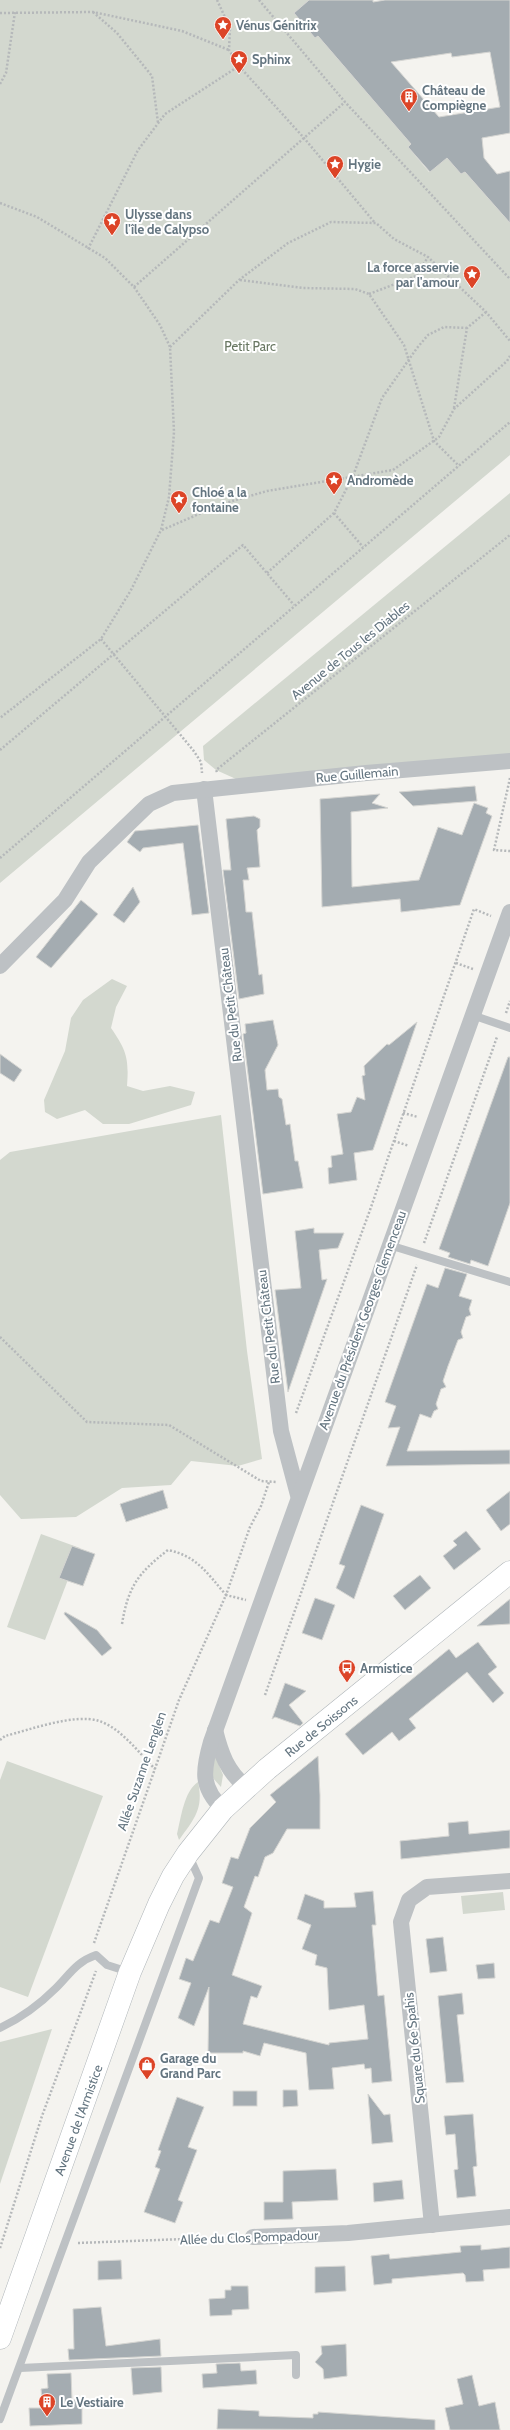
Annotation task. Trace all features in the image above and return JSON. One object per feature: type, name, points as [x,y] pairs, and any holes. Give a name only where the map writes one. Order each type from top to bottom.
[{"type":"main road","name":"Rue de Soissons","points":[[159,1904],[188,1853],[223,1808],[246,1787],[510,1572]]},
{"type":"main road","name":"Avenue de l'Armistice","points":[[0,2338],[130,1972],[159,1904]]},
{"type":"street","name":"Rue Guillemain","points":[[211,789],[366,773],[510,761]]},
{"type":"street","points":[[0,966],[65,900],[89,862],[149,804],[173,793],[211,789]]},
{"type":"street","name":"Rue du Petit Château","points":[[211,789],[281,1430],[295,1478],[298,1495]]},
{"type":"street","name":"Avenue du Président Georges Clemenceau","points":[[223,1808],[213,1799],[204,1780],[205,1764],[214,1730],[508,917]]},
{"type":"street","points":[[214,1730],[225,1763],[233,1776],[246,1787]]},
{"type":"street","name":"Square du 6e Spahis","points":[[432,2225],[401,1922],[409,1900],[427,1887],[510,1881]]},
{"type":"street","points":[[432,2225],[510,2217]]},
{"type":"street","name":"Allée du Clos Pompadour","points":[[253,2237],[348,2234],[432,2225]]},
{"type":"lane","points":[[472,1015],[510,1028]]},
{"type":"lane","points":[[389,1245],[510,1282]]},
{"type":"lane","points":[[0,2419],[199,1878],[188,1853]]},
{"type":"lane","points":[[0,2028],[24,2016],[55,1989],[82,1960],[97,1957],[107,1965],[130,1972]]},
{"type":"lane","points":[[20,2368],[296,2355],[296,2375]]},
{"type":"path","points":[[217,0],[230,28],[229,50],[239,66],[304,138],[376,223],[394,239],[428,256],[486,312],[510,341]]},
{"type":"path","points":[[259,0],[345,102],[510,279]]},
{"type":"path","points":[[0,84],[6,73],[15,12]]},
{"type":"path","points":[[0,13],[93,12],[182,31],[229,50]]},
{"type":"path","points":[[93,12],[117,33],[152,76],[158,123]]},
{"type":"path","points":[[88,249],[138,150],[165,114],[239,66]]},
{"type":"path","points":[[134,287],[345,102]]},
{"type":"path","points":[[0,203],[37,217],[105,258],[134,287],[160,325],[170,347],[174,432],[169,497],[161,530],[131,590],[101,639],[0,718]]},
{"type":"path","points":[[170,347],[239,280],[288,243],[331,222],[376,223]]},
{"type":"path","points":[[369,294],[416,276],[428,256]]},
{"type":"path","points":[[239,280],[303,288],[355,289],[369,294],[404,345],[410,359],[434,441],[459,466]]},
{"type":"path","points":[[161,530],[222,504],[266,491],[393,470],[439,437],[454,409],[468,328],[486,312]]},
{"type":"path","points":[[267,573],[334,513],[353,476],[382,398],[428,335],[444,327],[468,328]]},
{"type":"path","points":[[454,409],[507,361],[510,356]]},
{"type":"path","points":[[0,858],[294,605],[510,422]]},
{"type":"path","points":[[334,513],[363,547]]},
{"type":"path","name":"Avenue de Tous les Diables","points":[[211,789],[216,770],[510,535]]},
{"type":"path","points":[[0,750],[243,545],[294,605]]},
{"type":"path","points":[[101,639],[193,750],[200,762],[211,789]]},
{"type":"path","points":[[510,778],[494,850],[510,851]]},
{"type":"path","points":[[296,1414],[370,1210],[474,909],[508,917]]},
{"type":"path","points":[[265,1695],[510,1001]]},
{"type":"path","points":[[0,1337],[87,1422],[169,1424],[254,1477],[269,1482],[281,1482],[295,1478]]},
{"type":"path","name":"Allée Suzanne Lenglen","points":[[0,2248],[42,2116],[97,1957],[94,1942],[179,1700],[226,1595],[250,1527],[269,1482]]},
{"type":"path","points":[[122,1624],[126,1600],[144,1568],[168,1550],[185,1553],[200,1565],[226,1595],[260,1604]]},
{"type":"path","points":[[0,1740],[5,1736],[75,1719],[98,1720],[118,1732],[155,1769]]},
{"type":"path","name":"Allée du Clos Pompadour","points":[[66,2243],[253,2237]]},
{"type":"green space","name":"Petit Parc","points":[[0,0],[309,0],[294,13],[315,38],[318,36],[411,144],[408,147],[429,172],[447,158],[461,174],[465,172],[510,223],[510,455],[0,883]]},
{"type":"green space","points":[[510,493],[510,757],[236,779],[216,770],[204,760],[203,746]]},
{"type":"green space","points":[[112,979],[127,986],[116,1007],[111,1028],[121,1043],[126,1056],[128,1069],[127,1086],[143,1091],[170,1086],[195,1092],[191,1105],[129,1124],[103,1124],[85,1110],[57,1119],[45,1112],[44,1100],[65,1051],[71,1018],[83,1000]]},
{"type":"green space","points":[[221,1115],[247,1351],[262,1459],[238,1466],[191,1461],[171,1485],[122,1488],[76,1517],[21,1519],[0,1495],[0,1160],[10,1152]]},
{"type":"green space","points":[[41,1534],[80,1548],[45,1640],[7,1627]]},
{"type":"green space","points":[[215,1755],[223,1775],[221,1787],[211,1776]]},
{"type":"green space","points":[[7,1761],[103,1796],[28,1997],[0,1987],[0,1780]]},
{"type":"green space","points":[[198,1782],[200,1791],[199,1807],[193,1820],[179,1840],[177,1834],[186,1798],[193,1786]]},
{"type":"green space","points":[[503,1892],[505,1910],[463,1914],[461,1896]]},
{"type":"green space","points":[[52,2029],[0,2184],[0,2042]]},
{"type":"building","name":"Château de Compiègne","points":[[309,0],[373,0],[373,2],[385,0],[510,0],[510,133],[482,138],[484,158],[497,174],[510,171],[510,223],[465,172],[461,174],[447,158],[430,172],[408,147],[411,144],[318,36],[315,38],[294,13]],"holes":[[[490,52],[500,107],[439,117],[391,62],[451,53],[452,57]]]},
{"type":"building","points":[[475,786],[477,801],[413,806],[399,792]]},
{"type":"building","points":[[380,794],[372,803],[388,808],[351,812],[352,887],[419,880],[438,827],[462,835],[474,803],[488,808],[486,813],[492,816],[460,905],[401,912],[400,899],[322,907],[320,799]]},
{"type":"building","points":[[254,816],[260,819],[260,827],[257,830],[260,867],[247,868],[249,880],[243,880],[246,912],[252,912],[259,975],[262,974],[264,994],[239,999],[223,870],[231,870],[226,819]]},
{"type":"building","points":[[198,825],[209,913],[192,915],[183,843],[143,848],[140,852],[127,842],[135,831]]},
{"type":"building","points":[[133,887],[140,902],[124,923],[113,915]]},
{"type":"building","points":[[81,900],[98,914],[51,968],[36,957]]},
{"type":"building","points":[[273,1020],[278,1045],[265,1070],[267,1090],[278,1089],[279,1097],[282,1099],[286,1125],[290,1124],[295,1161],[298,1161],[303,1188],[263,1194],[243,1034],[246,1033],[245,1024]]},
{"type":"building","points":[[417,1022],[373,1150],[354,1153],[357,1180],[329,1184],[328,1168],[332,1167],[331,1156],[343,1154],[337,1114],[351,1112],[357,1097],[365,1100],[362,1076],[365,1075],[364,1066],[387,1044],[389,1045]]},
{"type":"building","points":[[0,1054],[22,1070],[14,1082],[0,1073]]},
{"type":"building","points":[[508,1057],[510,1057],[510,1203],[488,1266],[471,1260],[470,1264],[448,1257],[450,1253],[439,1249]]},
{"type":"building","points":[[314,1228],[314,1233],[344,1233],[338,1248],[319,1250],[322,1280],[327,1279],[288,1392],[275,1290],[301,1288],[295,1231]]},
{"type":"building","points":[[445,1268],[467,1274],[459,1296],[472,1300],[469,1309],[471,1315],[466,1317],[461,1332],[463,1338],[458,1340],[448,1366],[443,1381],[446,1387],[441,1389],[436,1404],[438,1409],[434,1411],[431,1418],[420,1414],[407,1451],[510,1450],[510,1464],[386,1466],[400,1427],[388,1428],[396,1406],[385,1402],[427,1284],[438,1288]]},
{"type":"building","points":[[163,1490],[168,1508],[126,1522],[120,1504]]},
{"type":"building","points":[[510,1491],[510,1524],[501,1531],[486,1510]]},
{"type":"building","points":[[361,1505],[384,1514],[354,1599],[336,1588],[345,1566],[339,1564]]},
{"type":"building","points":[[466,1531],[481,1549],[454,1570],[443,1556],[457,1545],[453,1541]]},
{"type":"building","points":[[72,1546],[95,1554],[83,1586],[59,1578]]},
{"type":"building","points":[[420,1575],[431,1588],[405,1610],[393,1596]]},
{"type":"building","points":[[315,1598],[335,1605],[322,1640],[302,1633]]},
{"type":"building","points":[[510,1599],[510,1624],[477,1626]]},
{"type":"building","points":[[65,1612],[97,1630],[112,1648],[102,1656],[64,1614]]},
{"type":"building","points":[[478,1642],[497,1667],[488,1674],[504,1693],[493,1703],[467,1672],[409,1719],[416,1728],[399,1741],[392,1732],[363,1755],[345,1734],[449,1649],[456,1658]]},
{"type":"building","points":[[285,1683],[306,1691],[289,1705],[303,1723],[300,1726],[275,1717],[272,1719]]},
{"type":"building","points":[[318,1756],[320,1829],[287,1829],[273,1853],[265,1857],[258,1877],[255,1876],[244,1907],[252,1913],[232,1975],[262,1986],[257,1998],[251,1996],[243,2024],[329,2045],[329,2043],[368,2039],[364,2005],[329,2010],[327,1968],[315,1965],[317,1955],[302,1949],[311,1925],[297,1919],[305,1894],[324,1901],[324,1908],[356,1907],[354,1893],[373,1891],[376,1925],[372,1925],[378,1996],[384,1995],[392,2081],[372,2083],[371,2068],[365,2069],[364,2064],[332,2068],[334,2089],[309,2090],[306,2053],[264,2043],[260,2056],[243,2051],[243,2053],[208,2053],[209,1987],[194,2026],[178,2018],[191,1983],[179,1979],[186,1958],[193,1961],[210,1920],[219,1923],[233,1887],[222,1883],[231,1857],[238,1859],[250,1828],[276,1802],[270,1795]]},
{"type":"building","points":[[468,1821],[469,1834],[510,1830],[510,1848],[401,1859],[400,1841],[449,1836],[448,1823]]},
{"type":"building","points":[[443,1937],[447,1971],[430,1973],[426,1939]]},
{"type":"building","points":[[494,1963],[495,1978],[478,1979],[476,1965]]},
{"type":"building","points":[[462,1993],[464,2014],[457,2015],[464,2082],[446,2083],[438,1996]]},
{"type":"building","points":[[283,2090],[297,2090],[298,2106],[283,2107]]},
{"type":"building","points":[[233,2091],[257,2091],[257,2106],[233,2106]]},
{"type":"building","points":[[368,2094],[384,2115],[390,2114],[393,2142],[372,2144]]},
{"type":"building","points":[[177,2097],[204,2107],[188,2147],[197,2150],[178,2200],[183,2202],[175,2223],[144,2212],[160,2169],[155,2167],[161,2151],[158,2150]]},
{"type":"building","points":[[473,2114],[477,2166],[473,2167],[476,2196],[457,2198],[454,2170],[458,2169],[455,2134],[446,2135],[444,2116]]},
{"type":"building","points":[[336,2169],[338,2200],[292,2202],[293,2219],[264,2220],[264,2202],[283,2202],[283,2171]]},
{"type":"building","points":[[402,2180],[404,2199],[374,2202],[373,2183]]},
{"type":"building","points":[[481,2245],[481,2250],[510,2247],[510,2268],[483,2270],[484,2281],[466,2282],[465,2275],[463,2273],[392,2279],[392,2283],[374,2285],[371,2256],[389,2254],[390,2259],[461,2252],[460,2246]]},
{"type":"building","points":[[121,2260],[122,2279],[98,2280],[98,2261]]},
{"type":"building","points":[[345,2266],[346,2291],[315,2293],[315,2267]]},
{"type":"building","points":[[231,2286],[248,2286],[249,2309],[232,2310],[232,2315],[210,2316],[209,2299],[225,2298],[225,2290],[231,2290]]},
{"type":"building","points":[[101,2307],[106,2346],[160,2339],[161,2356],[69,2360],[68,2349],[74,2349],[73,2309]]},
{"type":"building","points":[[346,2344],[347,2376],[324,2379],[323,2369],[315,2362],[322,2354],[321,2346]]},
{"type":"building","points":[[240,2363],[241,2371],[256,2370],[257,2384],[203,2388],[202,2374],[217,2373],[216,2364]]},
{"type":"building","points":[[161,2367],[162,2392],[133,2395],[131,2368]]},
{"type":"building","points":[[71,2373],[72,2400],[82,2399],[82,2424],[30,2426],[29,2408],[43,2408],[41,2389],[48,2388],[47,2374]]},
{"type":"building","points":[[472,2375],[479,2406],[495,2402],[500,2430],[450,2430],[445,2408],[463,2404],[457,2379]]},
{"type":"building","points":[[218,2409],[259,2411],[259,2416],[313,2418],[313,2414],[318,2414],[318,2412],[435,2420],[435,2430],[217,2429]]},
{"type":"place","name":"Vénus Génitrix","points":[[223,40]]},
{"type":"place","name":"Sphinx","points":[[239,74]]},
{"type":"place","name":"Château de Compiègne","points":[[409,112]]},
{"type":"place","name":"Hygie","points":[[335,179]]},
{"type":"place","name":"Ulysse dans l'île de Calypso","points":[[112,236]]},
{"type":"place","name":"La force asservie par l'amour","points":[[472,289]]},
{"type":"place","name":"Andromède","points":[[334,495]]},
{"type":"place","name":"Chloé a la fontaine","points":[[179,514]]},
{"type":"place","name":"Armistice","points":[[347,1683]]},
{"type":"place","name":"Garage du Grand Parc","points":[[147,2080]]},
{"type":"place","name":"Le Vestiaire","points":[[47,2417]]}]
